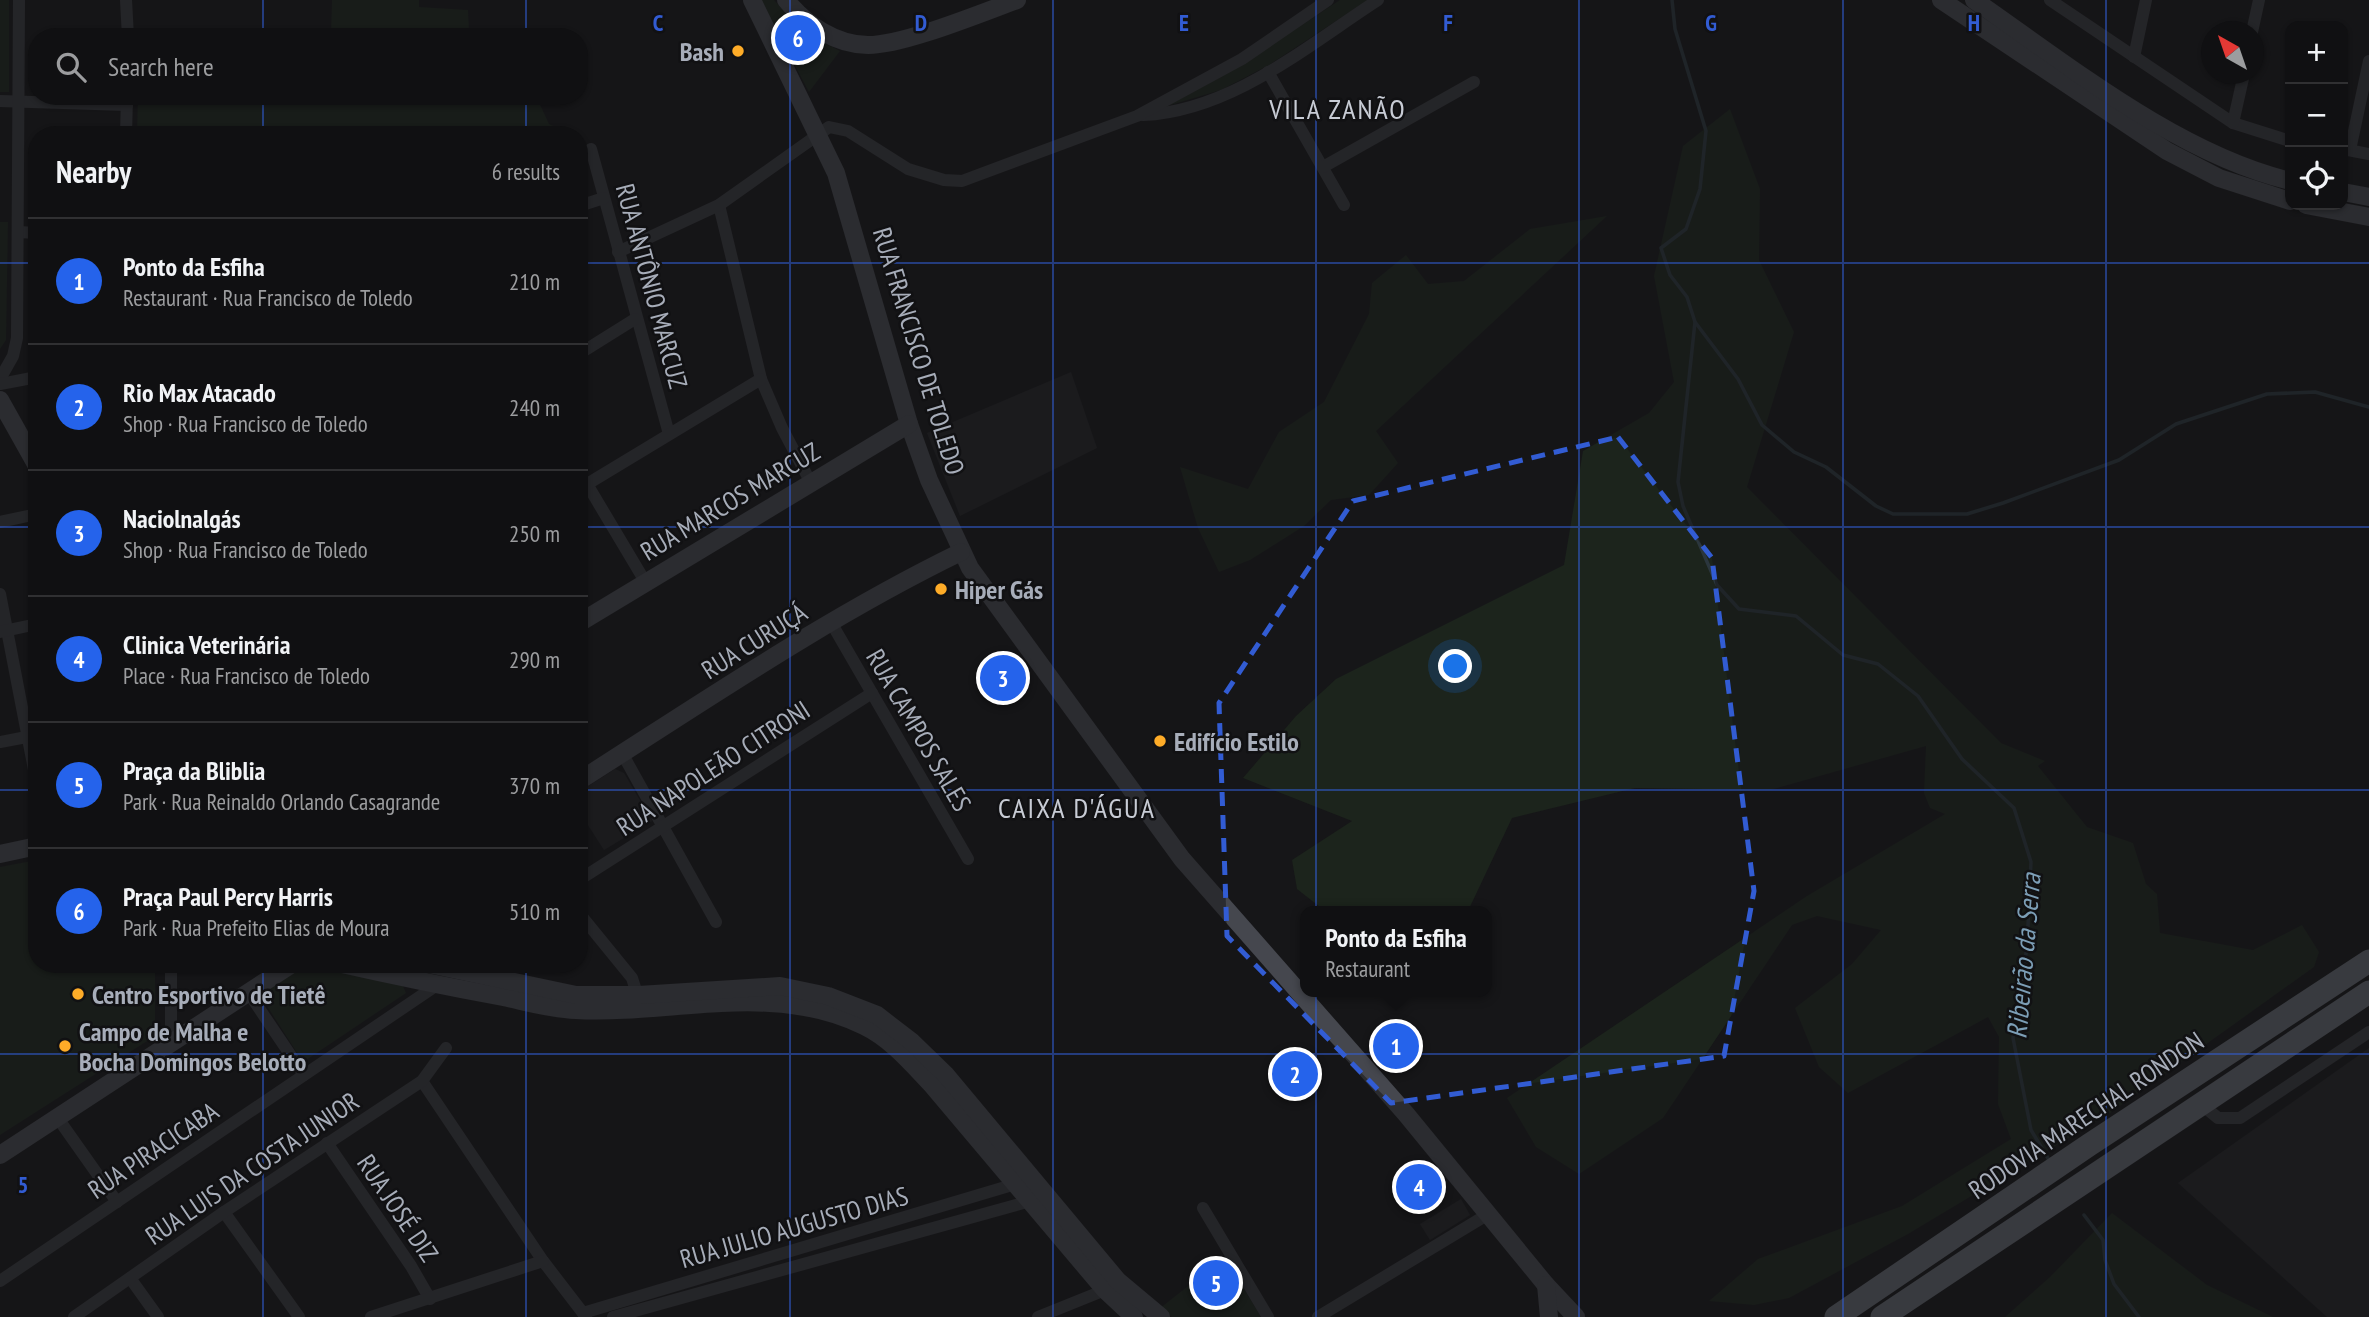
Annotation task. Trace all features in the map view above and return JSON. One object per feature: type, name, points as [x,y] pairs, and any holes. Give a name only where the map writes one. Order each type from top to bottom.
[{"type":"highway","name":"RODOVIA MARECHAL RONDON","points":[[1836,1317],[2089,1145],[2369,961]]},
{"type":"highway","name":"RODOVIA MARECHAL RONDON","points":[[1882,1317],[2369,992]]},
{"type":"highway","points":[[1899,1317],[1923,1289]]},
{"type":"street","points":[[0,379],[13,356],[17,338],[19,0]]},
{"type":"street","name":"RUA FRANCISCO DE TOLEDO","points":[[752,0],[819,133],[852,219],[909,424],[929,480],[961,552],[1000,613],[1182,859],[1300,995]]},
{"type":"street","points":[[786,0],[796,13],[831,37],[868,46],[902,39],[1017,0]]},
{"type":"street","points":[[618,252],[719,205],[829,127],[842,128],[908,169],[944,180],[962,181],[1137,116],[1242,59],[1328,0]]},
{"type":"street","points":[[1137,116],[1171,112],[1222,97],[1268,72],[1378,0]]},
{"type":"street","points":[[1941,0],[2167,152],[2219,178],[2285,199]]},
{"type":"street","points":[[1974,0],[2177,135],[2227,160],[2285,179]]},
{"type":"street","points":[[2050,0],[2234,123],[2285,139]]},
{"type":"street","points":[[2134,57],[2146,0]]},
{"type":"street","points":[[2254,21],[2259,0]]},
{"type":"street","points":[[127,2],[128,28]]},
{"type":"street","points":[[2348,147],[2369,61]]},
{"type":"street","points":[[1268,72],[1344,205]]},
{"type":"street","points":[[1323,167],[1474,82]]},
{"type":"street","points":[[2234,123],[2242,84]]},
{"type":"street","points":[[0,101],[28,102]]},
{"type":"street","points":[[126,126],[127,105]]},
{"type":"street","name":"RUA ANTÔNIO MARCUZ","points":[[591,149],[635,318],[669,434]]},
{"type":"street","points":[[2348,149],[2369,154]]},
{"type":"street","points":[[2348,193],[2369,197]]},
{"type":"street","points":[[588,203],[604,198]]},
{"type":"street","points":[[719,205],[761,379],[782,428],[811,483]]},
{"type":"street","points":[[2332,210],[2369,217]]},
{"type":"street","points":[[18,232],[28,233]]},
{"type":"street","points":[[588,348],[635,318]]},
{"type":"street","points":[[0,384],[28,379]]},
{"type":"street","points":[[588,484],[761,379]]},
{"type":"street","points":[[0,400],[28,450]]},
{"type":"street","name":"RUA MARCOS MARCUZ","points":[[588,618],[909,424]]},
{"type":"street","points":[[588,495],[646,583]]},
{"type":"street","points":[[0,522],[28,516]]},
{"type":"street","name":"RUA CURUÇÁ","points":[[588,775],[915,574],[961,552]]},
{"type":"street","points":[[0,594],[4,631],[28,721]]},
{"type":"street","name":"RUA CAMPOS SALES","points":[[832,624],[968,859]]},
{"type":"street","points":[[4,631],[28,626]]},
{"type":"street","name":"RUA NAPOLEÃO CITRONI","points":[[588,874],[872,694]]},
{"type":"street","points":[[0,742],[28,737]]},
{"type":"street","points":[[622,753],[716,922]]},
{"type":"street","points":[[0,854],[28,848]]},
{"type":"street","points":[[588,924],[632,978],[639,1003]]},
{"type":"street","points":[[171,973],[171,1043]]},
{"type":"street","points":[[0,1155],[278,973]]},
{"type":"street","name":"RUA PIRACICABA","points":[[0,1281],[304,1074],[435,973]]},
{"type":"street","points":[[449,973],[574,1010],[639,1003],[782,1003],[823,1010],[863,1026],[902,1053],[1118,1281],[1161,1317]]},
{"type":"street","points":[[248,992],[304,1074]]},
{"type":"street","name":"RUA FRANCISCO DE TOLEDO","points":[[1302,997],[1490,1213],[1546,1285],[1576,1317]]},
{"type":"street","points":[[2201,1104],[2218,1118],[2240,1118],[2369,1032]]},
{"type":"street","name":"RUA LUIS DA COSTA JUNIOR","points":[[74,1317],[224,1212],[422,1081],[446,1048]]},
{"type":"street","points":[[422,1081],[543,1261],[584,1315]]},
{"type":"street","points":[[57,1117],[117,1202]]},
{"type":"street","name":"RUA JOSÉ DIZ","points":[[327,1143],[411,1266],[430,1299]]},
{"type":"street","name":"RUA JULIO AUGUSTO DIAS","points":[[584,1315],[1024,1180]]},
{"type":"street","points":[[1039,1198],[1105,1290],[1134,1317]]},
{"type":"street","name":"RUA JULIO AUGUSTO DIAS","points":[[613,1317],[1039,1198]]},
{"type":"street","points":[[1203,1208],[1268,1317]]},
{"type":"street","points":[[224,1212],[299,1317]]},
{"type":"street","points":[[1318,1317],[1490,1213]]},
{"type":"street","points":[[371,1317],[543,1261]]},
{"type":"street","points":[[130,1278],[158,1317]]},
{"type":"street","points":[[1546,1285],[1549,1317]]},
{"type":"street","points":[[1038,1317],[1105,1290]]},
{"type":"highlighted area","points":[[1618,437],[1712,558],[1754,891],[1724,1056],[1391,1103],[1227,936],[1219,703],[1353,501]]},
{"type":"shaded area","points":[[0,0],[9,0],[9,92],[0,92]]},
{"type":"shaded area","points":[[332,0],[419,0],[419,7],[468,10],[469,28],[331,28]]},
{"type":"shaded area","points":[[760,0],[774,0],[802,31],[840,51],[809,92]]},
{"type":"shaded area","points":[[1340,0],[1368,0],[1269,65],[1221,90],[1167,106],[1235,69]]},
{"type":"shaded area","points":[[138,105],[540,105],[549,124],[553,126],[137,126]]},
{"type":"shaded area","points":[[1730,109],[1760,189],[1759,260],[1794,332],[1747,487],[2001,743],[2045,761],[2038,766],[2087,827],[2133,843],[2146,884],[2157,894],[2160,933],[2253,950],[2302,925],[2319,952],[2314,967],[2110,1113],[1908,1234],[1789,1298],[1754,1305],[1709,1301],[1758,1259],[1902,1206],[2011,1139],[1998,1104],[1999,1037],[1988,1017],[1848,1093],[1819,1067],[1795,1008],[1852,964],[1881,930],[1817,916],[1792,925],[1663,1118],[1579,1174],[1536,1147],[1507,1098],[1807,896],[1945,814],[1930,808],[1924,793],[1926,746],[1770,790],[1635,788],[1512,818],[1470,906],[1319,906],[1297,889],[1292,860],[1352,821],[1243,778],[1296,716],[1336,679],[1564,565],[1583,451],[1649,413],[1674,382],[1654,276],[1683,146]]},
{"type":"shaded area","points":[[1607,216],[1376,431],[1398,463],[1369,495],[1331,500],[1304,526],[1250,560],[1219,572],[1198,528],[1180,467],[1248,489],[1279,432],[1324,402],[1369,314],[1372,283],[1406,255],[1428,284],[1464,281],[1530,229]]},
{"type":"shaded area","points":[[0,222],[8,222],[6,340],[0,349]]},
{"type":"shaded area","points":[[1071,372],[1097,448],[960,516],[927,433]]},
{"type":"shaded area","points":[[615,769],[624,773],[652,821],[604,850],[588,825],[588,786]]},
{"type":"shaded area","name":"Centro Esportivo de Tietê","points":[[28,862],[28,973],[155,973],[155,1036],[0,1135],[0,867]]},
{"type":"shaded area","points":[[289,973],[348,973],[402,984],[406,993],[303,1062],[258,992]]},
{"type":"shaded area","points":[[2369,1048],[2369,1317],[2327,1317],[2178,1183]]},
{"type":"shaded area","points":[[1461,1199],[1470,1215],[1430,1240],[1420,1224]]},
{"type":"shaded area","points":[[2112,1213],[2207,1285],[2273,1317],[2005,1317],[2050,1277]]},
{"type":"shaded area","points":[[1225,1257],[1261,1317],[1172,1317],[1159,1309]]},
{"type":"waterway","name":"Ribeirão da Serra","points":[[1672,0],[1675,29],[1706,131],[1700,189],[1686,229],[1661,248],[1670,275],[1687,297],[1695,322],[1678,482],[1683,506],[1717,585],[1739,609],[1796,616],[1843,655],[1878,664],[1918,696],[1962,759],[2014,808],[2031,862],[2027,947],[2013,1038],[2031,1130],[2049,1160]]},
{"type":"waterway","points":[[1695,322],[1738,379],[1762,425],[1794,452],[1826,467],[1876,506],[1893,514],[1967,514],[2003,503],[2119,460],[2176,424],[2267,394],[2315,392],[2369,407]]},
{"type":"waterway","name":"Ribeirão da Serra","points":[[2084,1215],[2103,1240],[2105,1260],[2114,1284],[2139,1317]]},
{"type":"place","name":"Praça Paul Percy Harris","points":[[798,38]]},
{"type":"place","name":"Bash","points":[[738,51]]},
{"type":"place","name":"Hiper Gás","points":[[941,589]]},
{"type":"place","name":"Naciolnalgás","points":[[1003,678]]},
{"type":"place","name":"Edifício Estilo","points":[[1160,741]]},
{"type":"place","name":"Centro Esportivo de Tietê","points":[[78,994]]},
{"type":"place","name":"Campo de Malha e Bocha Domingos Belotto","points":[[65,1046]]},
{"type":"place","name":"Ponto da Esfiha","points":[[1396,1046]]},
{"type":"place","name":"Rio Max Atacado","points":[[1295,1074]]},
{"type":"place","name":"Clinica Veterinária","points":[[1419,1187]]},
{"type":"place","name":"Praça da Bliblia","points":[[1216,1283]]},
{"type":"district","name":"VILA ZANÃO","points":[[1338,108]]},
{"type":"district","name":"CAIXA D'ÁGUA","points":[[1077,807]]}]
